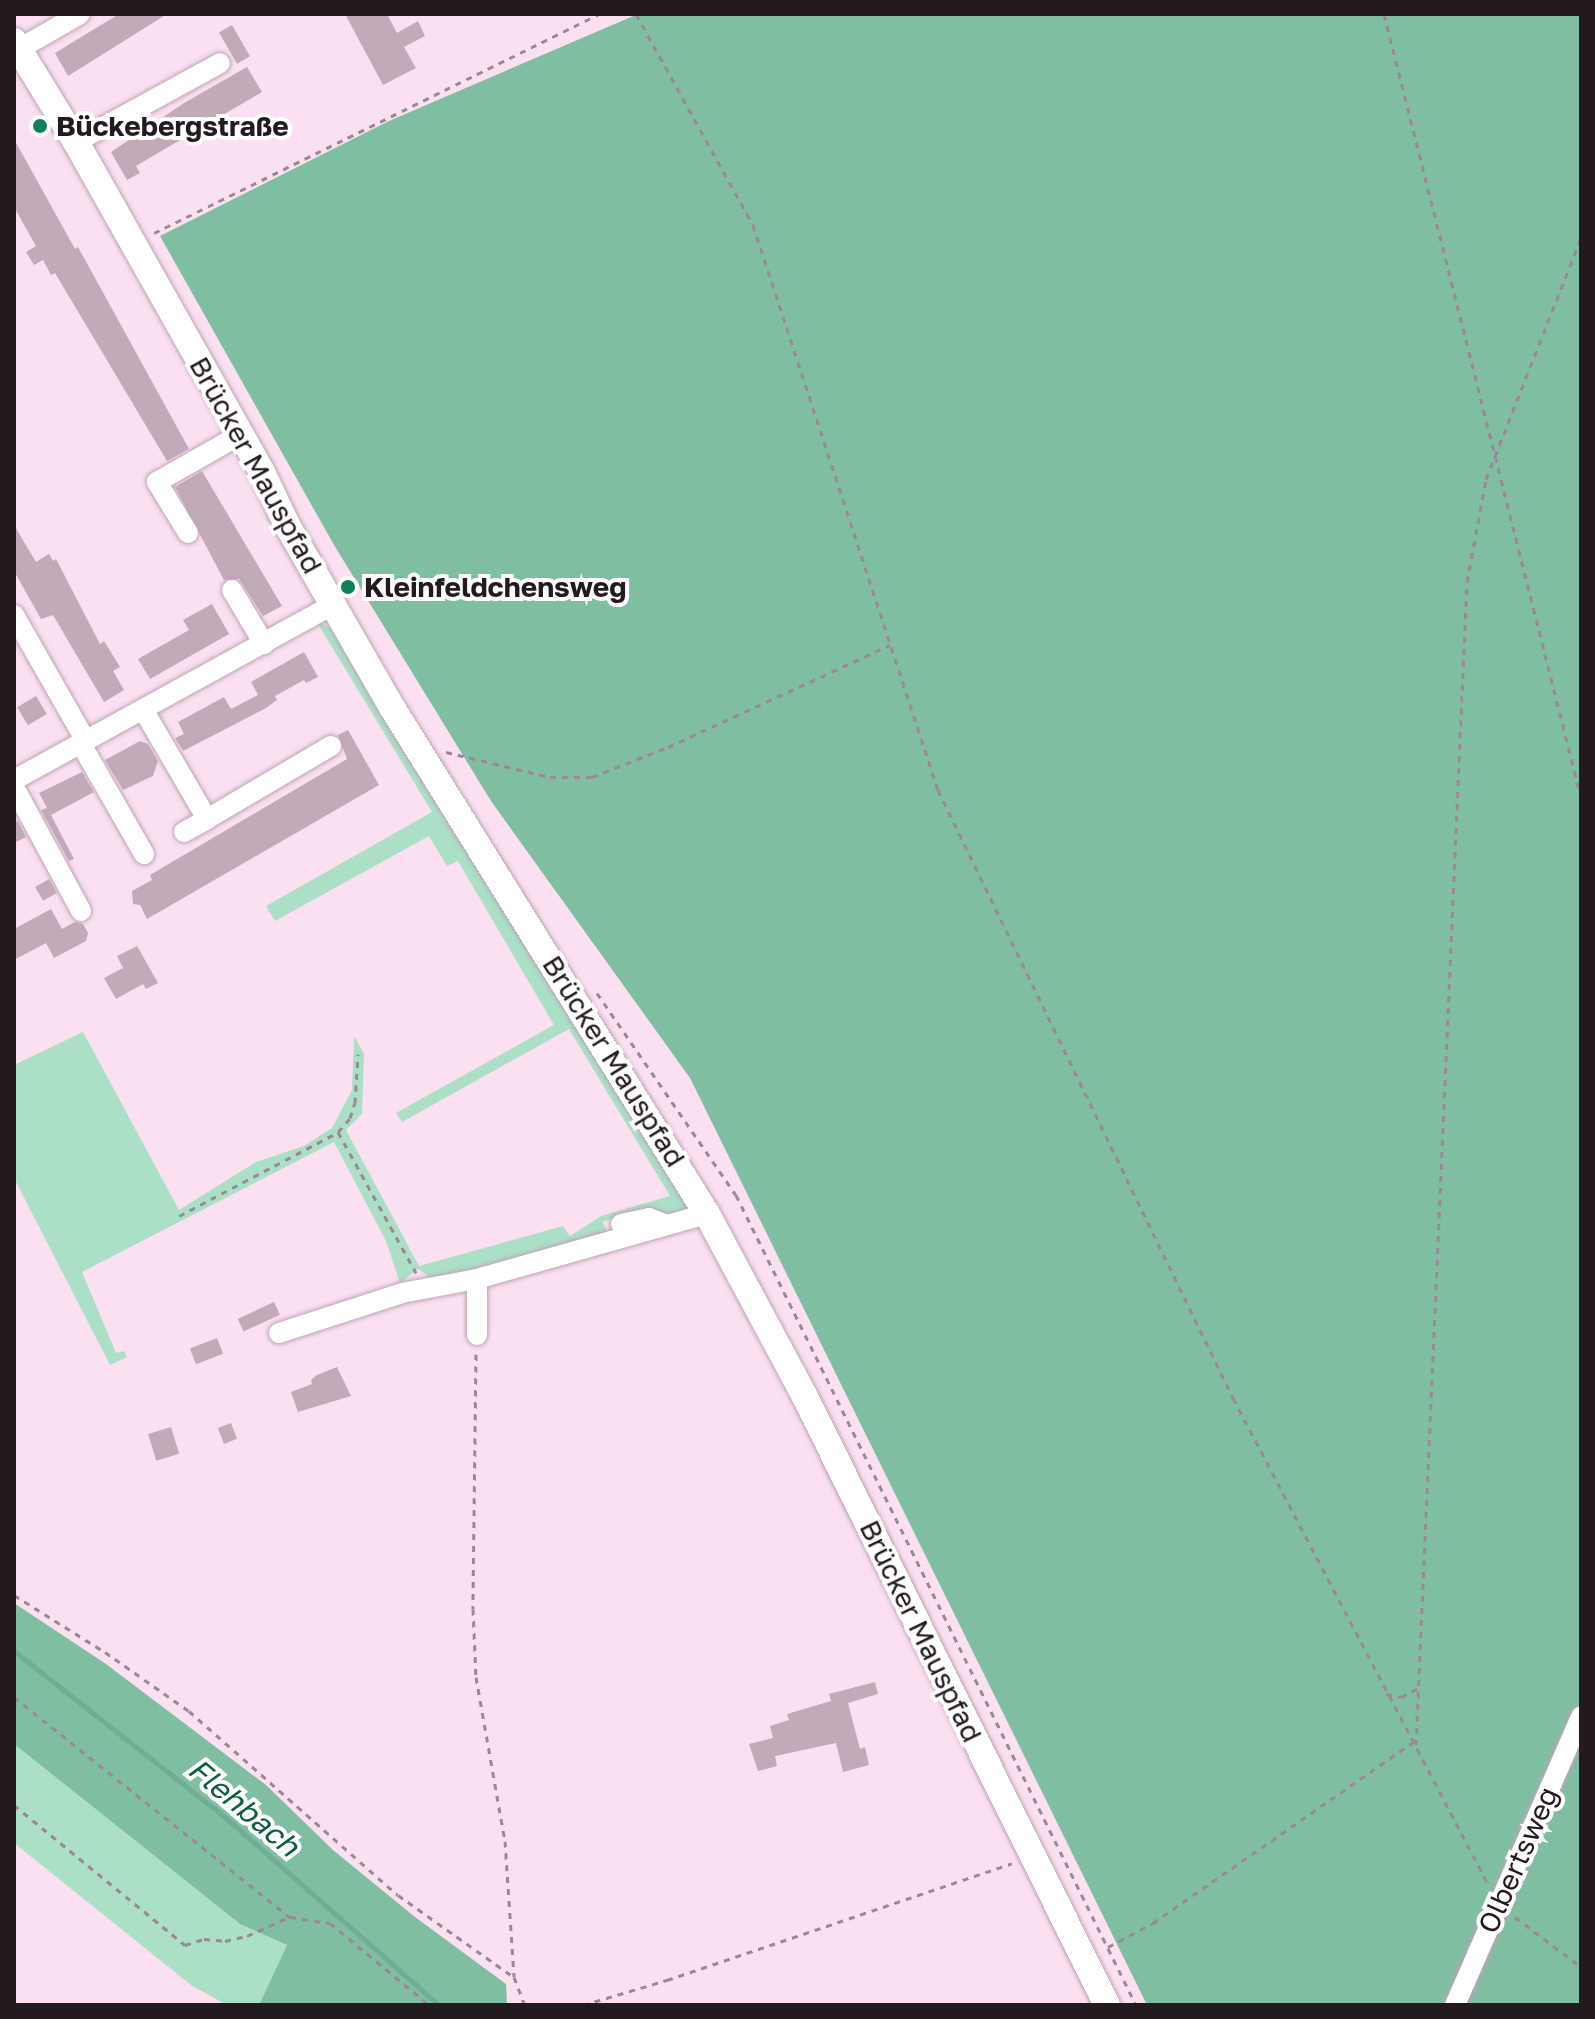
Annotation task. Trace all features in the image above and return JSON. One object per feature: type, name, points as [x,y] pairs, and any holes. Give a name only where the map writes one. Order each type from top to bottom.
[{"type":"main road","name":"Brücker Mauspfad","points":[[16,45],[76,142],[241,434],[287,525],[417,749],[650,1117],[707,1214],[804,1395],[1107,2005]]},
{"type":"street","name":"Brücker Mauspfad","points":[[16,45],[80,14]]},
{"type":"street","points":[[76,142],[220,63]]},
{"type":"street","points":[[188,533],[157,482],[241,434]]},
{"type":"street","points":[[232,590],[264,644]]},
{"type":"street","points":[[14,780],[334,604]]},
{"type":"street","points":[[14,615],[144,854]]},
{"type":"street","points":[[144,711],[207,819]]},
{"type":"street","points":[[184,832],[331,746]]},
{"type":"street","points":[[14,787],[81,911]]},
{"type":"street","points":[[279,1333],[440,1284],[477,1279],[707,1214]]},
{"type":"street","points":[[621,1224],[649,1218],[668,1226]]},
{"type":"street","points":[[477,1279],[477,1335]]},
{"type":"street","name":"Olbertsweg","points":[[1455,2005],[1581,1716]]},
{"type":"path","points":[[132,243],[599,14]]},
{"type":"path","points":[[636,14],[753,225],[938,790],[1233,1398],[1499,1905],[1581,1967]]},
{"type":"path","points":[[1384,14],[1493,459],[1581,798]]},
{"type":"path","points":[[1416,1747],[1467,582],[1493,459],[1581,238]]},
{"type":"path","points":[[435,747],[550,777],[592,777],[668,747],[890,645]]},
{"type":"path","points":[[179,1216],[338,1132],[350,1118],[355,1103],[358,1054]]},
{"type":"path","points":[[338,1132],[414,1272],[424,1280],[440,1284]]},
{"type":"path","points":[[477,1335],[473,1609],[476,1677],[505,1841],[514,1977],[525,2005]]},
{"type":"path","points":[[14,1595],[105,1652],[189,1711],[398,1895],[514,1977]]},
{"type":"path","points":[[1386,1694],[1401,1697],[1420,1688]]},
{"type":"path","points":[[14,1697],[290,1917],[330,1923],[429,2005]]},
{"type":"path","points":[[1108,1947],[1153,1923],[1413,1742]]},
{"type":"path","points":[[14,1805],[185,1945],[204,1939],[225,1941],[247,1936],[290,1917]]},
{"type":"path","points":[[583,2005],[667,1980],[1033,1856]]},
{"type":"green space","points":[[638,14],[1581,14],[1581,2005],[1147,2005],[690,1078],[491,801],[334,545],[160,236],[389,121]]},
{"type":"green space","points":[[318,624],[334,630],[687,1206],[686,1210],[684,1213],[613,1222],[611,1219],[603,1222],[607,1232],[614,1230],[619,1234],[434,1280],[418,1269],[400,1283],[386,1241],[334,1142],[82,1272],[116,1353],[124,1351],[127,1357],[110,1365],[14,1178],[14,1065],[83,1032],[179,1210],[256,1162],[304,1146],[332,1128],[352,1090],[354,1036],[364,1054],[362,1114],[346,1130],[419,1266],[563,1226],[570,1236],[601,1216],[670,1196],[569,1029],[402,1122],[396,1113],[554,1025],[458,861],[447,866],[429,836],[275,921],[266,906],[432,812]]},
{"type":"green space","points":[[14,1603],[106,1664],[266,1785],[333,1850],[415,1917],[506,1984],[507,2005],[259,2005],[287,1945],[240,1924],[14,1744]]},
{"type":"green space","points":[[14,1744],[240,1924],[287,1945],[259,2005],[227,2005],[191,1985],[14,1843]]},
{"type":"building","points":[[119,14],[167,14],[68,76],[55,53]]},
{"type":"building","points":[[345,14],[387,14],[397,33],[418,21],[425,36],[404,47],[416,68],[383,85]]},
{"type":"building","points":[[232,25],[250,56],[237,64],[219,32]]},
{"type":"building","points":[[247,67],[262,92],[136,166],[140,173],[127,180],[111,152],[184,103]]},
{"type":"building","points":[[14,139],[75,249],[78,247],[189,449],[167,461],[55,273],[51,275],[43,260],[34,265],[26,252],[36,246],[14,207]]},
{"type":"building","points":[[202,471],[282,606],[263,616],[239,579],[224,580],[175,487]]},
{"type":"building","points":[[14,525],[36,562],[49,554],[53,561],[56,559],[100,644],[104,641],[120,667],[113,671],[124,690],[104,702],[53,615],[41,619],[14,571]]},
{"type":"building","points":[[212,604],[229,634],[150,679],[138,659],[189,630],[183,620]]},
{"type":"building","points":[[304,652],[318,677],[306,683],[304,680],[275,696],[277,700],[266,708],[183,751],[175,738],[184,734],[178,722],[224,697],[231,709],[258,695],[251,682]]},
{"type":"building","points":[[36,696],[47,714],[28,725],[17,707]]},
{"type":"building","points":[[348,730],[379,785],[147,919],[140,905],[133,904],[132,891],[152,880],[150,875],[347,759],[338,735]]},
{"type":"building","points":[[140,741],[148,744],[158,761],[153,776],[123,790],[105,760]]},
{"type":"building","points":[[82,772],[94,792],[51,815],[74,859],[69,861],[41,810],[47,808],[39,793]]},
{"type":"building","points":[[18,821],[26,837],[14,843],[14,823]]},
{"type":"building","points":[[49,879],[57,893],[43,901],[35,887]]},
{"type":"building","points":[[51,909],[62,929],[75,922],[83,924],[88,933],[86,941],[54,958],[46,943],[14,960],[14,929]]},
{"type":"building","points":[[137,946],[158,983],[146,989],[143,984],[116,999],[104,978],[123,968],[117,956]]},
{"type":"building","points":[[274,1302],[280,1315],[244,1332],[238,1319]]},
{"type":"building","points":[[217,1338],[223,1354],[196,1364],[190,1348]]},
{"type":"building","points":[[337,1367],[351,1396],[298,1412],[291,1392],[312,1384],[311,1380],[317,1375]]},
{"type":"building","points":[[231,1423],[237,1439],[224,1444],[218,1428]]},
{"type":"building","points":[[171,1427],[179,1454],[156,1461],[148,1434]]},
{"type":"building","points":[[875,1682],[878,1694],[848,1703],[860,1749],[865,1747],[869,1765],[843,1772],[836,1743],[775,1756],[777,1766],[758,1771],[749,1744],[773,1738],[770,1726],[789,1720],[787,1714],[831,1701],[829,1694]]},
{"type":"waterway","name":"Flehbach","points":[[14,1651],[226,1818],[439,2005]]},
{"type":"place","name":"Bückebergstraße","points":[[40,126]]},
{"type":"place","name":"Kleinfeldchensweg","points":[[348,587]]}]
